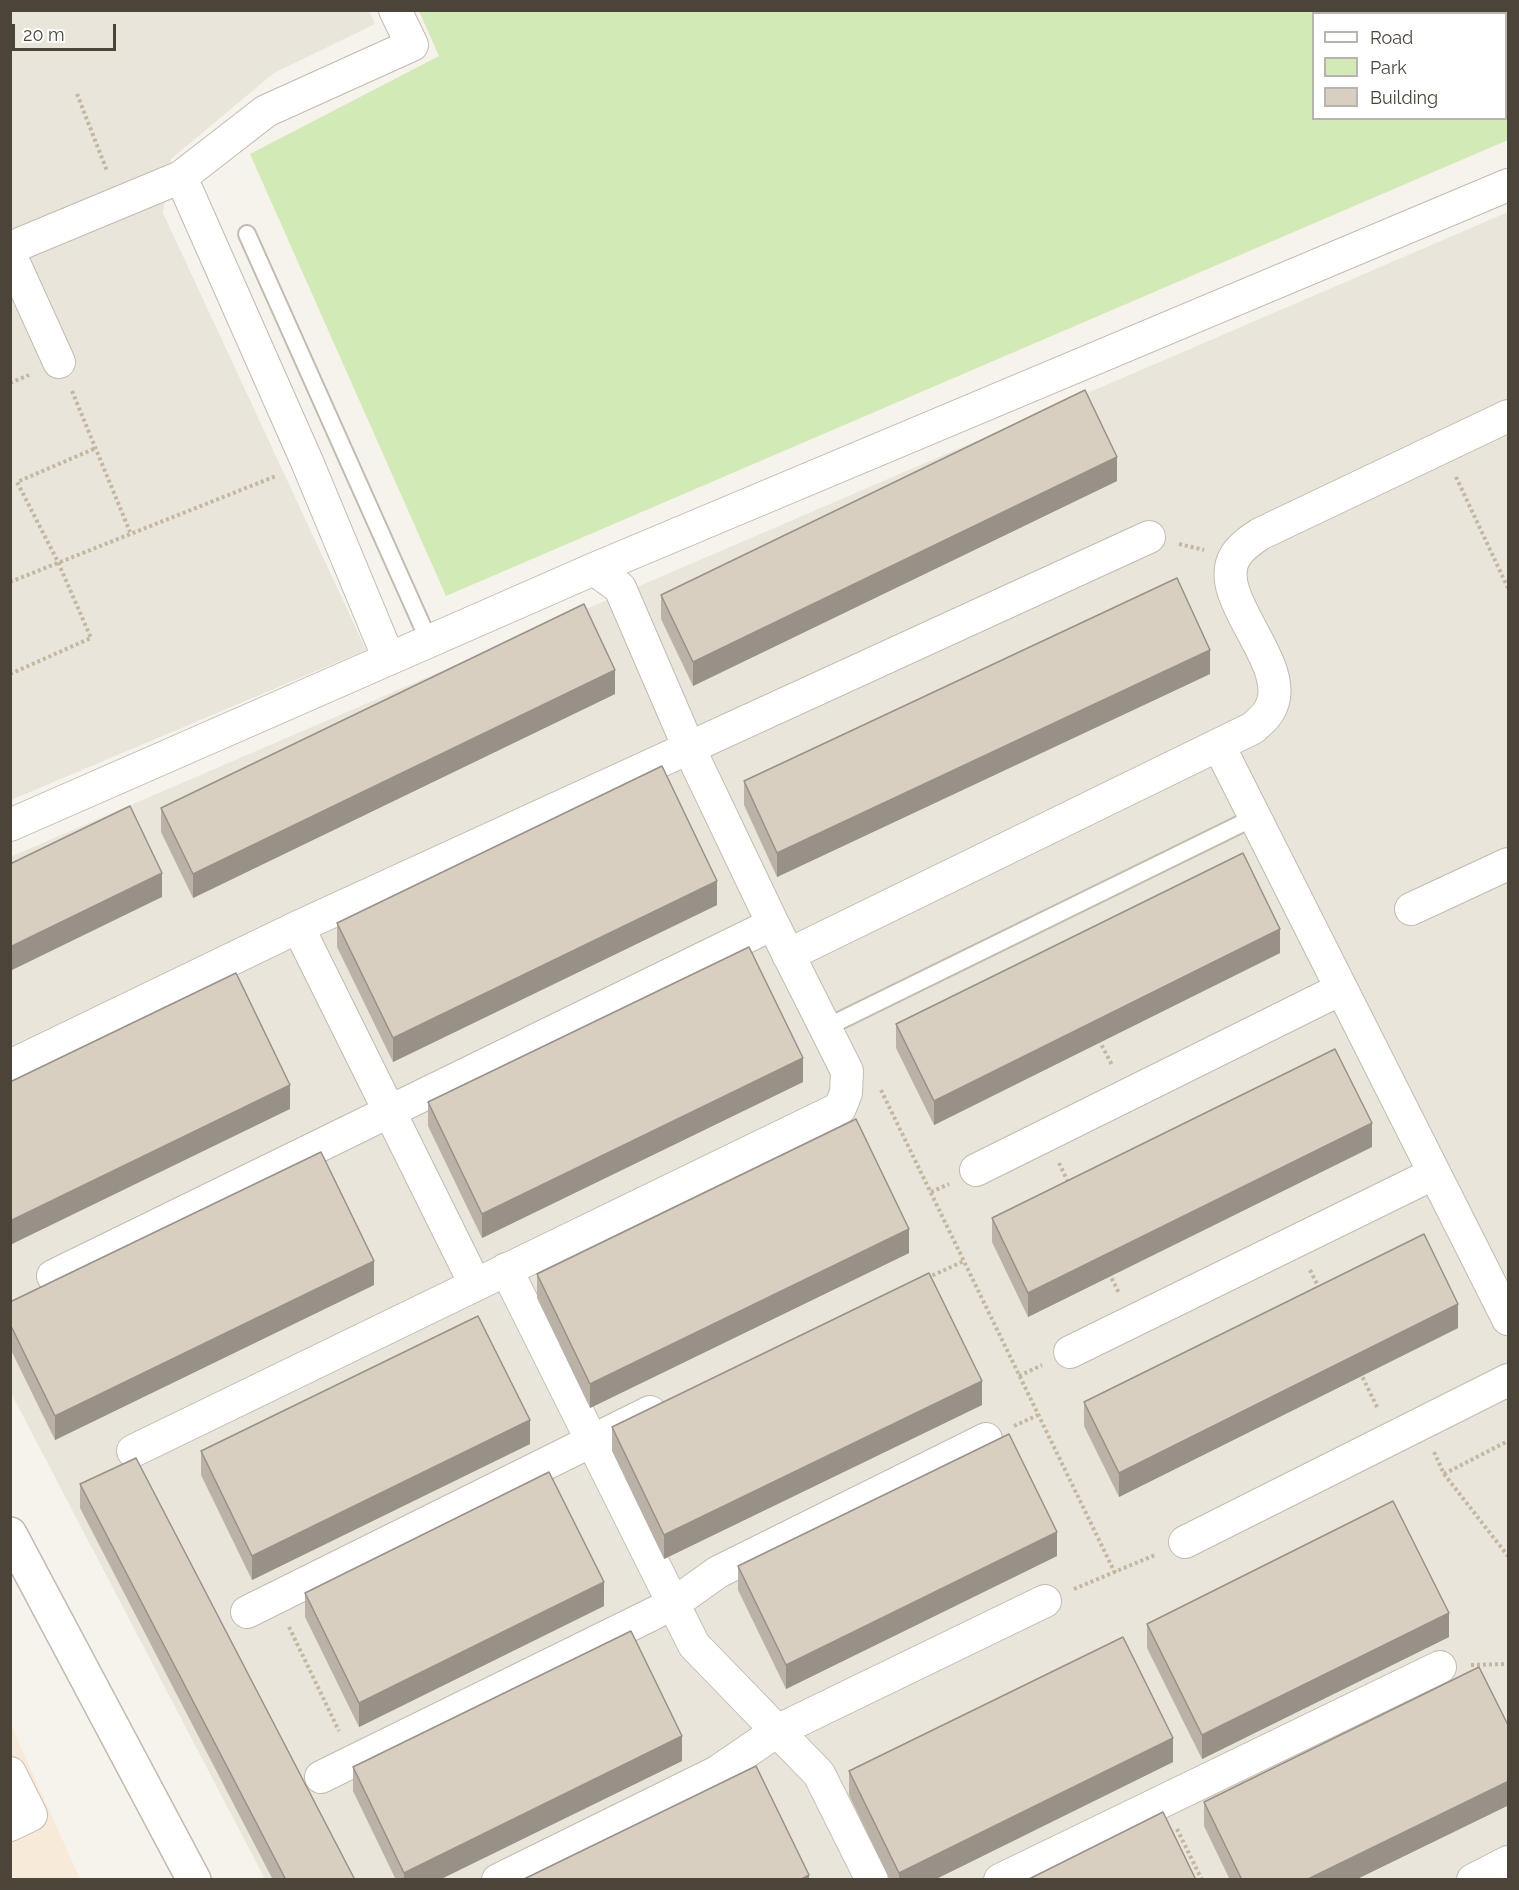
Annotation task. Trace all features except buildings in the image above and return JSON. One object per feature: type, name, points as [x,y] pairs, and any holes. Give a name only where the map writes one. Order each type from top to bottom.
[{"type":"street","points":[[10,248],[181,177],[266,111],[412,45],[395,10]]},
{"type":"street","points":[[181,177],[308,464],[389,659]]},
{"type":"street","points":[[10,825],[594,569],[1509,185]]},
{"type":"street","points":[[10,254],[60,362]]},
{"type":"street","points":[[788,955],[1253,728],[1270,710],[1274,694],[1273,677],[1234,592],[1230,572],[1234,557],[1260,534],[1509,416]]},
{"type":"street","points":[[10,1066],[298,927],[1149,537]]},
{"type":"street","points":[[133,1451],[840,1108],[846,1093],[847,1071],[772,924],[689,748],[620,588],[594,569]]},
{"type":"street","points":[[1219,746],[1433,1174],[1509,1318]]},
{"type":"street","points":[[1411,909],[1509,864]]},
{"type":"street","points":[[53,1276],[772,924]]},
{"type":"street","points":[[298,927],[475,1284]]},
{"type":"street","points":[[976,1170],[1341,989]]},
{"type":"street","points":[[1070,1352],[1433,1174]]},
{"type":"street","points":[[506,1269],[694,1645],[819,1774],[872,1880]]},
{"type":"street","points":[[1185,1542],[1509,1380]]},
{"type":"street","points":[[248,1612],[675,1400]]},
{"type":"street","points":[[321,1777],[673,1604],[718,1572],[986,1439]]},
{"type":"street","points":[[10,1534],[194,1880]]},
{"type":"street","points":[[498,1880],[717,1772],[777,1731],[1045,1601]]},
{"type":"street","points":[[1000,1880],[1440,1666]]},
{"type":"street","points":[[10,1773],[32,1815],[10,1825]]},
{"type":"street","points":[[1473,1880],[1509,1862]]},
{"type":"lane","points":[[248,234],[429,641]]},
{"type":"lane","points":[[825,1028],[1255,816]]},
{"type":"path","points":[[77,94],[120,203]]},
{"type":"path","points":[[10,383],[60,362],[130,532]]},
{"type":"path","points":[[10,674],[91,638],[58,562],[17,482],[96,448]]},
{"type":"path","points":[[1442,448],[1509,588]]},
{"type":"path","points":[[10,582],[130,532],[308,464]]},
{"type":"path","points":[[1149,537],[1234,557]]},
{"type":"path","points":[[1097,1034],[1128,1095]]},
{"type":"path","points":[[876,1079],[1115,1573]]},
{"type":"path","points":[[1047,1136],[1070,1187]]},
{"type":"path","points":[[1297,1242],[1322,1294]]},
{"type":"path","points":[[924,1279],[964,1262]]},
{"type":"path","points":[[1108,1270],[1132,1322]]},
{"type":"path","points":[[1357,1366],[1392,1438]]},
{"type":"path","points":[[1421,1424],[1443,1474],[1509,1556]]},
{"type":"path","points":[[1443,1474],[1509,1441]]},
{"type":"path","points":[[1045,1601],[1185,1542]]},
{"type":"path","points":[[275,1599],[354,1762]]},
{"type":"path","points":[[1163,1800],[1202,1880]]},
{"type":"shaded area","points":[[11,11],[369,11],[375,24],[274,73],[171,159],[163,213],[366,650],[11,800]]},
{"type":"shaded area","points":[[1508,212],[1508,1879],[265,1879],[11,1393],[10,857]]},
{"type":"shaded area","points":[[11,1725],[80,1879],[11,1879]]},
{"type":"green space","points":[[419,11],[1508,11],[1508,140],[446,596],[250,154],[439,56]]}]
